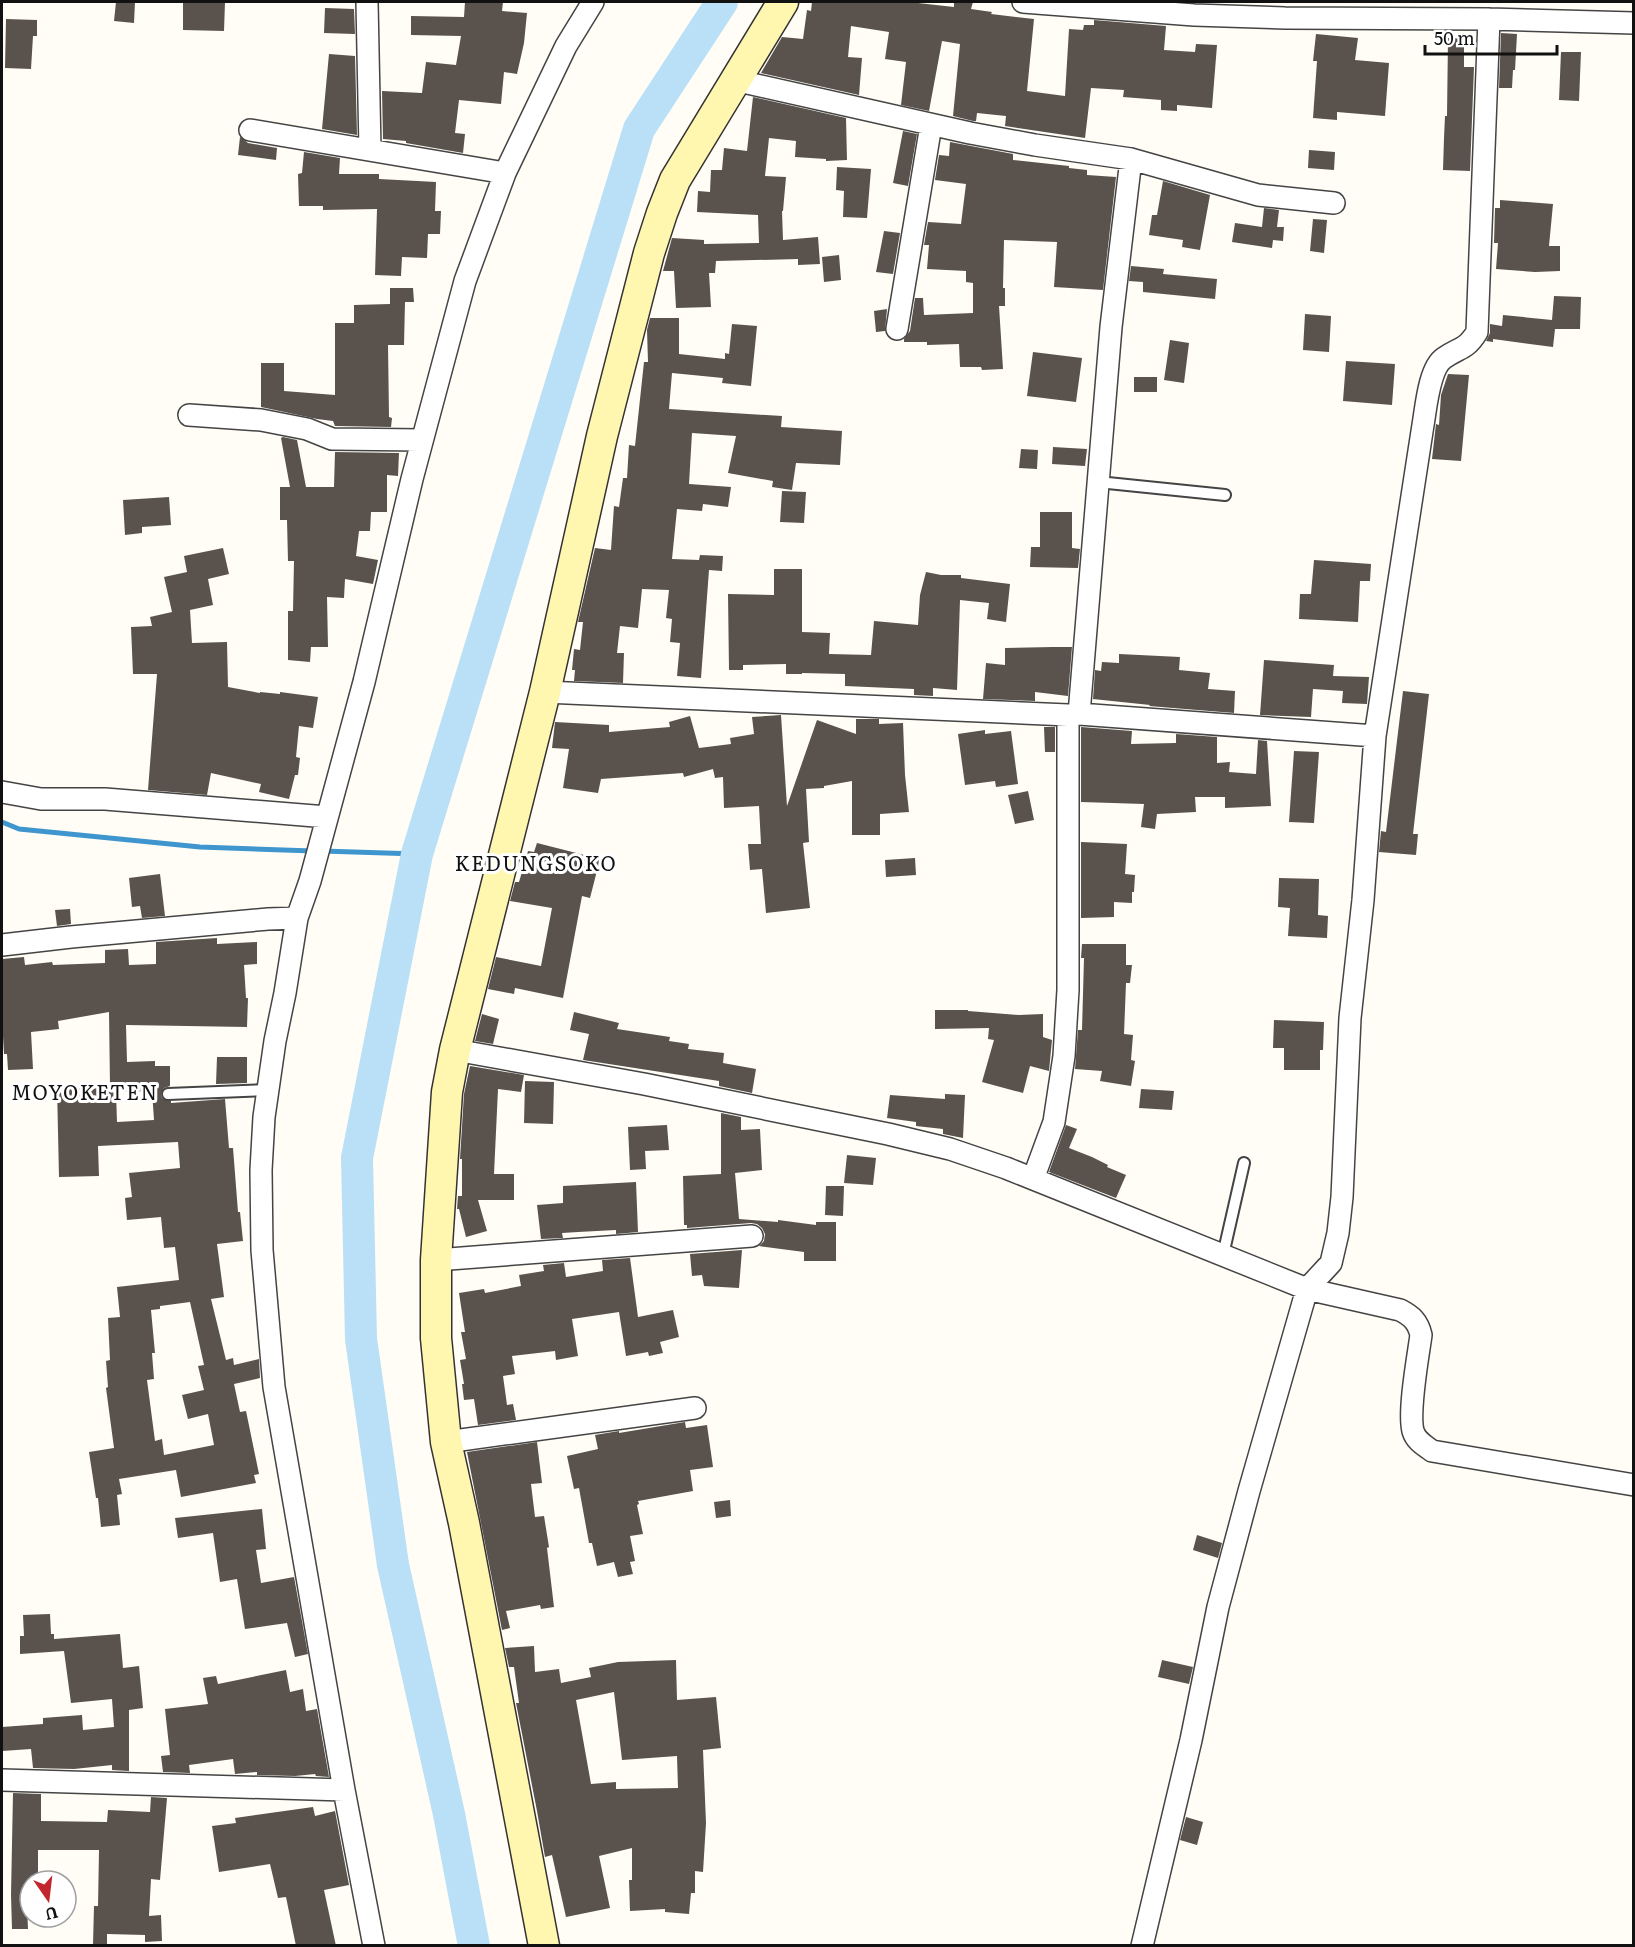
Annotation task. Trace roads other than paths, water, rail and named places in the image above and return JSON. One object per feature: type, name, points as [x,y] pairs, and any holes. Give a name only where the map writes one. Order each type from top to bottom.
[{"type":"street","points":[[367,2],[370,150]]},
{"type":"street","points":[[374,1946],[344,1790],[283,1445],[273,1376],[260,1208],[267,1090],[297,918],[364,682],[421,440],[465,281],[505,173],[566,46],[593,2]]},
{"type":"street","points":[[544,1946],[464,1523],[446,1442],[436,1338],[436,1260],[447,1092],[455,1050],[544,692],[602,436],[649,253],[675,180],[783,2]]},
{"type":"street","points":[[1023,2],[1194,15],[1287,10],[1634,23]]},
{"type":"street","points":[[1142,1946],[1191,1740],[1218,1607],[1307,1289],[1331,1263],[1338,1233],[1342,1197],[1350,1018],[1363,900],[1375,736],[1428,392],[1435,369],[1442,359],[1470,344],[1477,332],[1490,19]]},
{"type":"street","points":[[734,80],[1035,146],[1131,159],[1258,195],[1334,202]]},
{"type":"street","points":[[897,329],[931,125]]},
{"type":"street","points":[[250,130],[505,173]]},
{"type":"street","points":[[1033,1179],[1054,1122],[1064,1056],[1068,990],[1074,715],[1111,327],[1131,159]]},
{"type":"street","points":[[189,415],[261,420],[307,429],[332,438],[421,440]]},
{"type":"street","points":[[544,692],[1074,715],[1375,736]]},
{"type":"street","points":[[2,792],[41,799],[105,799],[326,821]]},
{"type":"street","points":[[2,945],[297,918]]},
{"type":"street","points":[[455,1050],[644,1084],[950,1149],[1033,1179],[1307,1289],[1400,1310],[1411,1315],[1419,1325],[1421,1335],[1412,1416],[1413,1431],[1419,1442],[1432,1451],[1634,1485]]},
{"type":"street","points":[[436,1260],[752,1236]]},
{"type":"street","points":[[446,1442],[695,1408]]},
{"type":"street","points":[[2,1780],[344,1790]]},
{"type":"lane","points":[[1098,482],[1226,495]]},
{"type":"lane","points":[[168,1094],[267,1090]]},
{"type":"lane","points":[[1223,1255],[1244,1163]]},
{"type":"waterway","points":[[474,1946],[449,1814],[393,1565],[361,1339],[357,1158],[417,854],[639,129],[722,2]]},
{"type":"waterway","points":[[2,822],[19,829],[200,847],[313,851]]},
{"type":"waterway","points":[[322,851],[417,854]]},
{"type":"district","name":"KEDUNGSOKO","points":[[536,864]]},
{"type":"district","name":"MOYOKETEN","points":[[85,1093]]}]
